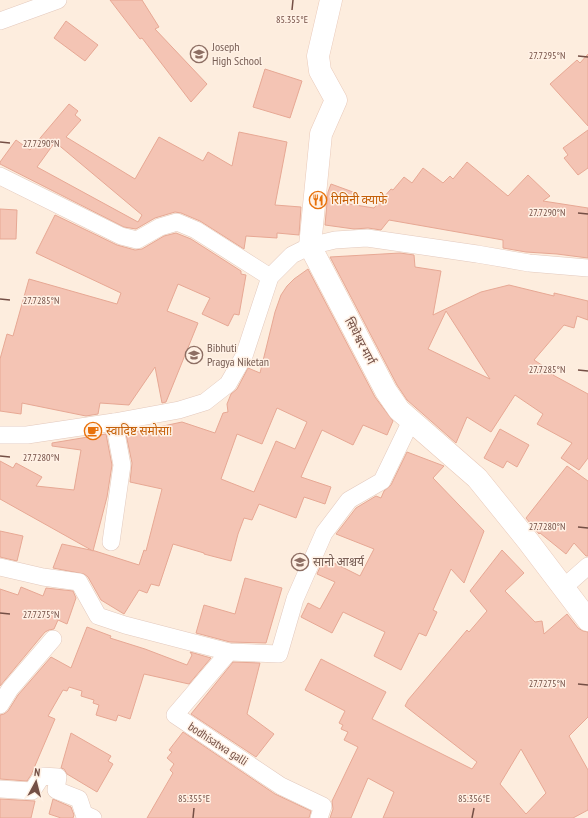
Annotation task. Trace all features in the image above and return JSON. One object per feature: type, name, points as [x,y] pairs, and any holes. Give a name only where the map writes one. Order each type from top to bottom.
[{"type":"street","points":[[0,21],[58,0]]},
{"type":"street","points":[[310,246],[321,134],[336,100],[320,70],[318,56],[331,0]]},
{"type":"street","points":[[0,176],[121,236],[137,240],[160,227],[177,222],[196,230],[270,277]]},
{"type":"street","points":[[0,435],[27,435],[114,422],[179,410],[205,402],[228,384],[244,356],[270,277],[292,255],[310,246],[335,240],[367,238],[529,263],[588,268]]},
{"type":"street","name":"सिधेश्वर मार्ग","points":[[310,246],[386,390],[399,410],[477,478],[528,541],[588,620]]},
{"type":"street","points":[[111,542],[122,465],[114,422]]},
{"type":"street","points":[[0,567],[43,577],[79,582],[98,616],[124,625],[229,652],[279,654],[294,599],[324,533],[349,500],[382,481],[411,422]]},
{"type":"street","points":[[563,588],[588,566]]},
{"type":"street","points":[[0,705],[10,689],[53,639]]},
{"type":"street","name":"bodhisatwa galli","points":[[229,652],[175,715],[281,786],[323,806],[319,818]]},
{"type":"street","points":[[0,789],[32,791],[42,776],[58,777],[56,790],[79,799],[84,814],[93,818]]},
{"type":"building","points":[[110,0],[142,0],[159,27],[155,29],[207,84],[191,102],[142,38],[140,39]]},
{"type":"building","points":[[66,21],[98,45],[85,61],[54,38]]},
{"type":"building","points":[[588,54],[588,126],[550,84],[577,60],[580,63]]},
{"type":"building","points":[[265,69],[302,81],[290,118],[253,107]]},
{"type":"building","points":[[69,104],[78,111],[75,115],[81,120],[66,137],[135,179],[159,137],[203,161],[208,152],[232,166],[239,132],[287,142],[275,205],[301,207],[299,235],[277,233],[277,238],[246,236],[244,249],[200,221],[175,212],[155,218],[136,229],[124,227],[0,164],[16,140],[30,150]],"holes":[[[55,142],[142,215],[138,222],[37,167]]]},
{"type":"building","points":[[588,130],[588,168],[578,175],[564,158],[568,155],[563,148]]},
{"type":"building","points":[[467,162],[508,196],[528,175],[550,196],[543,201],[588,208],[588,258],[526,252],[503,248],[503,240],[389,220],[381,230],[368,228],[354,229],[325,225],[328,192],[331,184],[353,192],[349,204],[374,208],[404,177],[412,183],[423,168],[443,183],[450,176],[453,179]]},
{"type":"building","points":[[0,209],[17,210],[16,239],[0,239]]},
{"type":"building","points":[[55,215],[117,245],[135,250],[142,249],[164,236],[176,233],[191,239],[241,271],[241,274],[246,275],[239,315],[234,314],[228,326],[202,314],[210,298],[178,284],[167,311],[198,323],[166,402],[162,403],[155,367],[129,405],[100,403],[98,414],[86,416],[22,403],[21,414],[0,411],[0,359],[7,334],[13,336],[29,279],[117,304],[121,293],[36,253]]},
{"type":"building","points":[[400,253],[414,255],[415,267],[441,271],[433,315],[481,292],[509,285],[554,296],[554,293],[588,301],[588,320],[577,316],[574,328],[564,325],[534,360],[554,373],[553,375],[588,394],[588,458],[579,470],[561,458],[572,443],[537,424],[543,414],[515,395],[491,432],[467,417],[456,443],[407,400],[397,385],[330,257]],"holes":[[[446,311],[490,379],[428,349]]]},
{"type":"building","points":[[308,269],[375,397],[393,421],[387,435],[363,425],[353,445],[322,430],[301,477],[331,487],[325,504],[304,497],[296,518],[259,504],[252,520],[244,518],[231,561],[173,544],[159,586],[151,584],[147,593],[139,590],[124,614],[101,600],[88,577],[84,574],[53,568],[62,544],[95,551],[139,565],[144,550],[146,551],[162,489],[130,482],[132,463],[126,434],[182,422],[215,433],[223,413],[228,412],[227,404],[231,394],[237,389],[248,368],[260,373],[275,312],[281,295],[294,279]],"holes":[[[277,408],[307,422],[295,449],[276,441],[254,492],[221,479],[237,434],[262,444]]]},
{"type":"building","points":[[500,429],[529,445],[517,467],[507,461],[503,468],[484,458]]},
{"type":"building","points":[[106,434],[112,465],[107,497],[93,551],[0,499],[0,461],[13,468],[16,463],[42,477],[36,486],[74,490],[81,450],[52,446],[52,443]]},
{"type":"building","points":[[407,452],[444,466],[433,478],[484,531],[464,583],[451,569],[433,610],[437,612],[426,636],[419,633],[401,670],[374,656],[385,632],[343,612],[332,633],[301,617],[308,603],[320,609],[335,582],[317,574],[324,558],[360,576],[374,549],[336,534],[356,508],[376,496],[381,498],[384,491],[391,485]]},
{"type":"building","points":[[567,466],[588,481],[588,556],[586,556],[574,543],[566,554],[540,533],[539,534],[526,518]]},
{"type":"building","points":[[0,531],[23,536],[17,561],[0,557]]},
{"type":"building","points":[[502,550],[524,573],[505,591],[535,622],[542,621],[544,634],[567,614],[578,628],[588,632],[588,717],[569,736],[588,770],[588,810],[573,818],[383,818],[394,792],[368,778],[351,818],[330,818],[333,809],[332,801],[358,747],[344,740],[348,732],[341,729],[343,725],[339,723],[345,711],[305,690],[321,659],[386,692],[372,719],[472,769],[477,762],[405,706],[408,700],[467,630],[469,632],[487,611],[470,591]],"holes":[[[521,749],[546,793],[526,814],[500,784]]]},
{"type":"building","points":[[245,578],[282,588],[266,643],[230,642],[196,633],[204,605],[235,614]]},
{"type":"building","points":[[21,587],[43,596],[46,588],[73,591],[76,598],[67,624],[58,620],[54,629],[45,632],[0,686],[0,589],[18,595]]},
{"type":"building","points":[[87,627],[111,636],[110,638],[145,649],[187,665],[192,655],[190,652],[211,658],[189,684],[144,674],[130,719],[118,715],[116,721],[96,715],[99,705],[93,703],[94,700],[81,696],[82,691],[69,687],[67,691],[63,690],[48,716],[55,719],[27,781],[0,779],[0,715],[8,711],[18,695],[51,657],[71,668]]},
{"type":"building","points":[[233,662],[260,663],[247,714],[274,734],[256,757],[191,714]]},
{"type":"building","points":[[183,732],[275,794],[311,811],[309,818],[147,818],[173,773],[170,770],[174,764],[167,758],[172,752],[169,750]]},
{"type":"building","points":[[71,733],[111,756],[108,761],[113,764],[97,792],[67,774],[64,769],[61,768]]},
{"type":"building","points":[[0,799],[35,801],[31,818],[0,818]]},
{"type":"building","points":[[53,799],[71,807],[74,815],[73,818],[61,818],[49,814]]},
{"type":"place","name":"Joseph High School","points":[[199,54]]},
{"type":"place","name":"रिमिनी क्याफे","points":[[318,200]]},
{"type":"place","name":"Bibhuti Pragya Niketan","points":[[194,355]]},
{"type":"place","name":"स्वादिष्ट समोसा!","points":[[93,431]]},
{"type":"place","name":"सानो आश्चर्य","points":[[300,562]]}]
